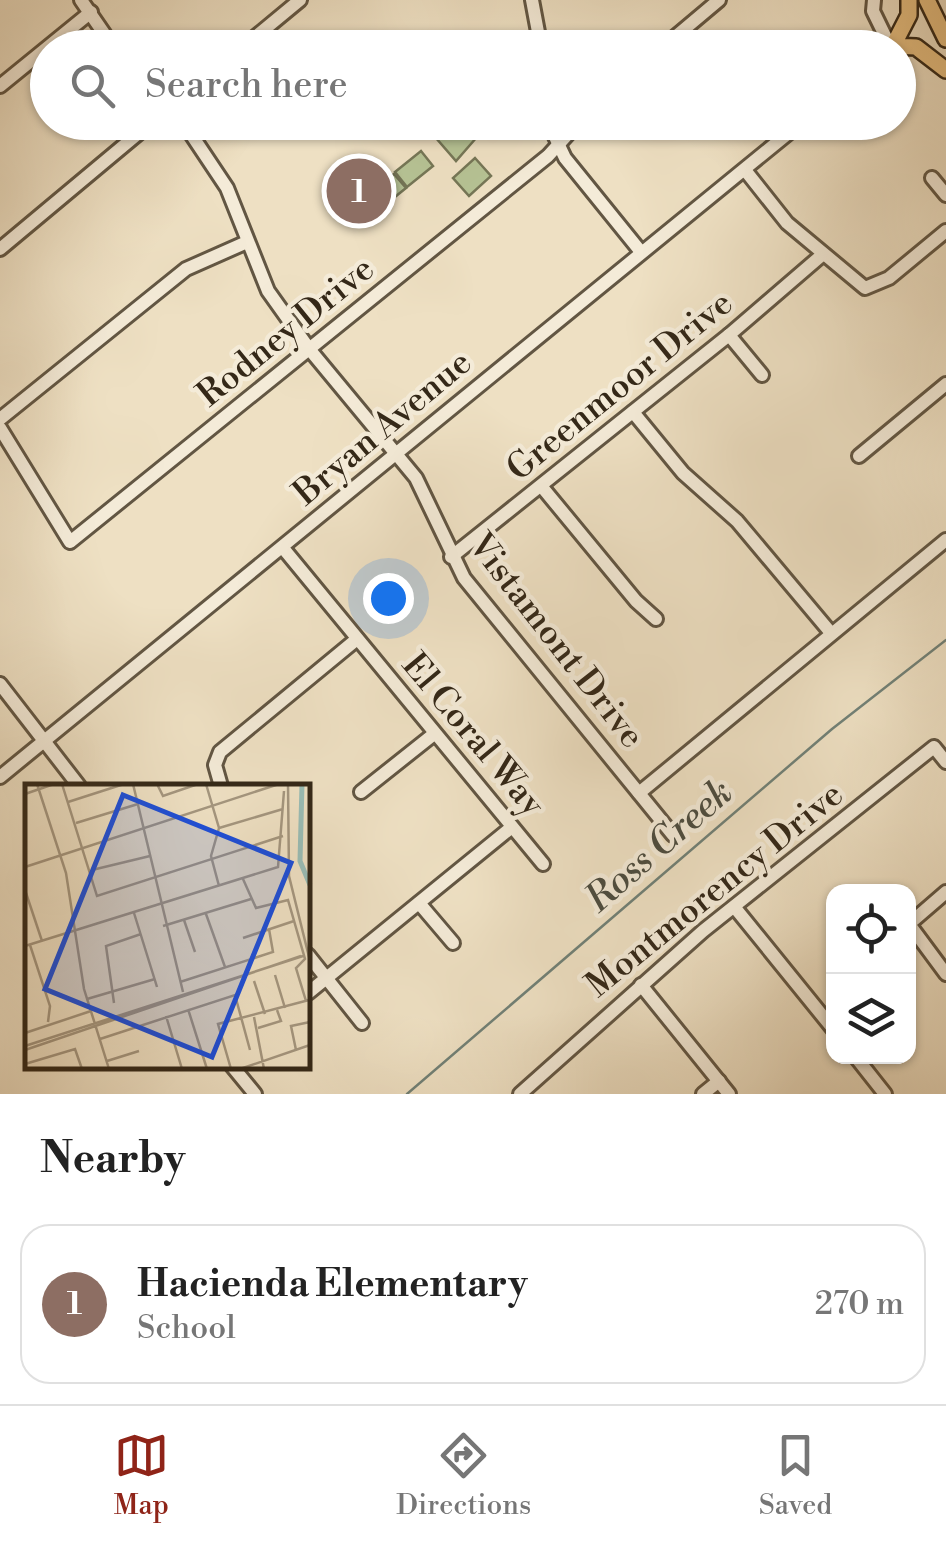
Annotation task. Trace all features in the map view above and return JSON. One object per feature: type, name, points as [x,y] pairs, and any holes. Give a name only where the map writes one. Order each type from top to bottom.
[{"type":"main road","points":[[901,30],[909,15],[908,0]]},
{"type":"main road","points":[[926,0],[946,39]]},
{"type":"main road","points":[[916,47],[946,70]]},
{"type":"street","points":[[82,0],[102,30]]},
{"type":"street","points":[[264,30],[300,0]]},
{"type":"street","points":[[532,0],[537,30]]},
{"type":"street","points":[[683,30],[719,0]]},
{"type":"street","points":[[874,0],[873,11],[883,30]]},
{"type":"street","points":[[69,30],[91,12]]},
{"type":"street","points":[[0,86],[30,62]]},
{"type":"street","points":[[0,248],[130,140]]},
{"type":"street","name":"Vistamont Drive","points":[[195,140],[227,188],[268,291],[427,498],[450,557],[673,836]]},
{"type":"street","points":[[556,140],[641,252]]},
{"type":"street","name":"Rodney Drive","points":[[0,428],[70,542],[310,350],[563,140]]},
{"type":"street","name":"Bryan Avenue","points":[[0,777],[781,140]]},
{"type":"street","points":[[745,170],[788,223],[865,288],[889,278],[946,231]]},
{"type":"street","points":[[932,178],[946,194]]},
{"type":"street","points":[[0,419],[186,269],[247,242]]},
{"type":"street","name":"Greenmoor Drive","points":[[450,557],[542,487],[822,255]]},
{"type":"street","points":[[729,335],[762,376]]},
{"type":"street","points":[[860,456],[946,384]]},
{"type":"street","points":[[633,412],[683,473],[736,521],[831,633]]},
{"type":"street","points":[[542,487],[636,602],[656,619]]},
{"type":"street","points":[[639,793],[946,540]]},
{"type":"street","name":"El Coral Way","points":[[283,548],[543,864]]},
{"type":"street","points":[[221,784],[216,765],[220,752],[357,639]]},
{"type":"street","points":[[0,684],[79,784]]},
{"type":"street","points":[[362,792],[434,734]]},
{"type":"street","name":"Montmorency Drive","points":[[520,1094],[641,986],[934,748],[946,762]]},
{"type":"street","points":[[310,992],[512,827]]},
{"type":"street","points":[[916,918],[946,892]]},
{"type":"street","points":[[419,903],[452,943]]},
{"type":"street","points":[[736,909],[826,1020]]},
{"type":"street","points":[[916,933],[946,974]]},
{"type":"street","points":[[310,958],[362,1023]]},
{"type":"street","points":[[641,986],[729,1094]]},
{"type":"street","points":[[861,1064],[885,1094]]},
{"type":"street","points":[[234,1069],[255,1094]]},
{"type":"street","points":[[703,1094],[719,1081]]},
{"type":"green space","points":[[438,140],[474,140],[456,161]]},
{"type":"green space","points":[[421,151],[433,166],[407,187],[395,172]]},
{"type":"green space","points":[[475,158],[491,176],[469,196],[453,178]]},
{"type":"green space","points":[[394,174],[406,188],[380,209],[368,195]]},
{"type":"waterway","name":"Ross Creek","points":[[407,1094],[832,729],[946,640]]},
{"type":"place","name":"Hacienda Elementary","points":[[359,191]]}]
